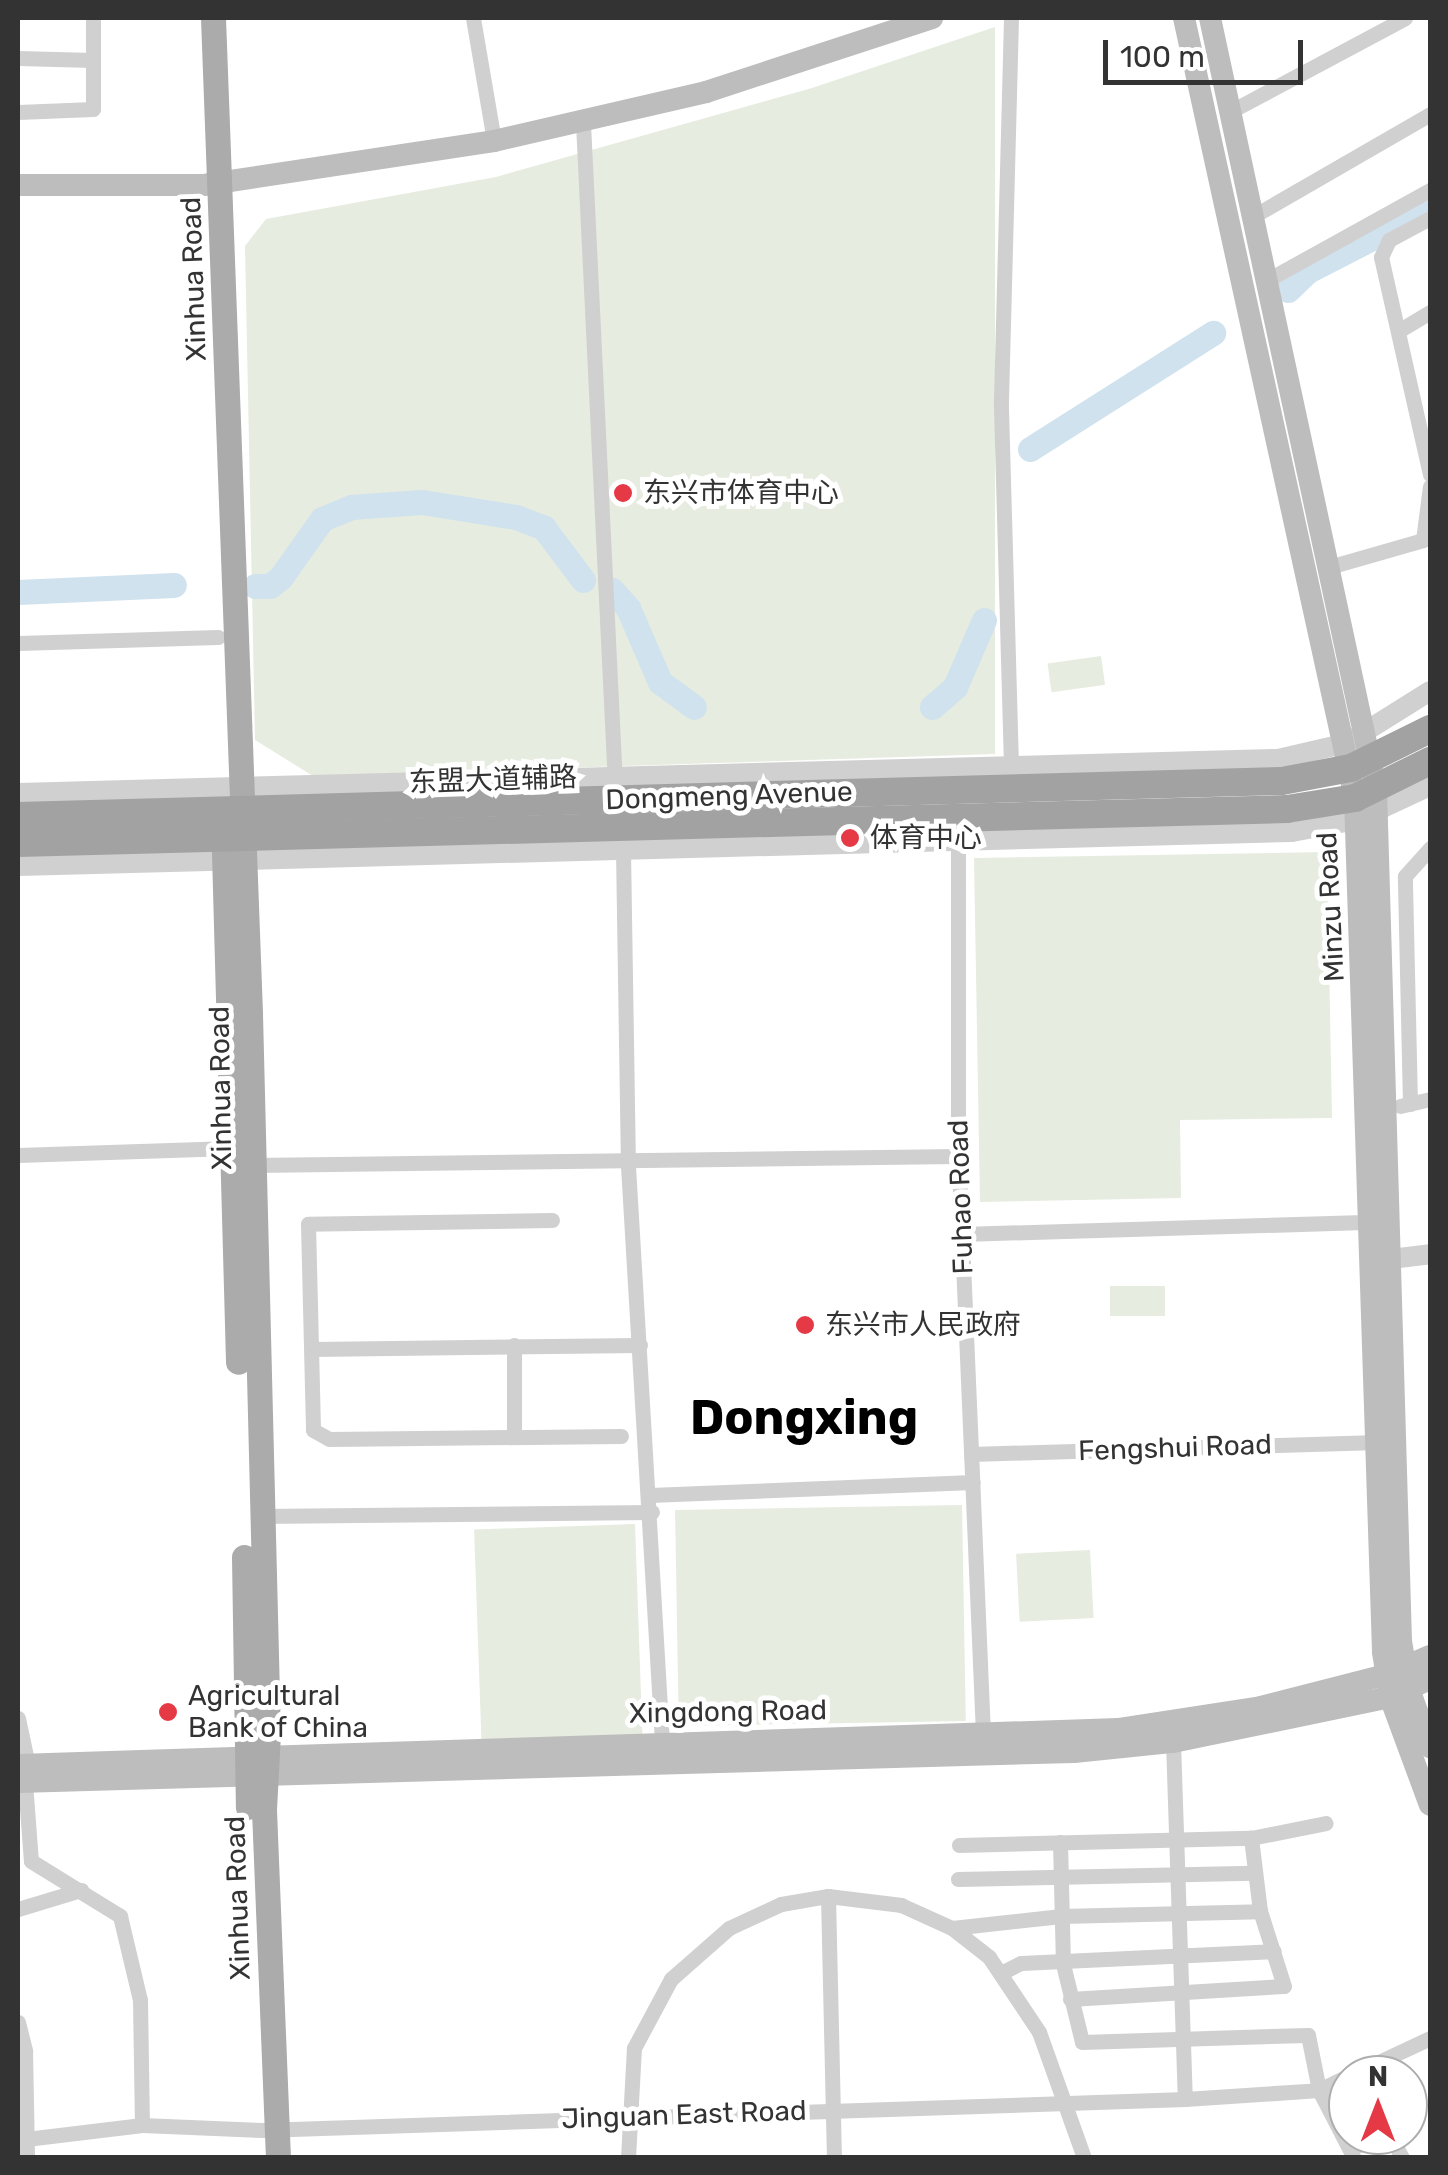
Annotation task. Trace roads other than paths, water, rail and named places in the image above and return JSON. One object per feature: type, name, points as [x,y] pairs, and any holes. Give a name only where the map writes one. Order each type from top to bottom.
[{"type":"highway","name":"Dongmeng Avenue","points":[[18,843],[616,788],[1166,772],[1282,781],[1363,778],[1430,729]]},
{"type":"highway","name":"Dongmeng Avenue","points":[[18,816],[232,824],[1287,809],[1363,778],[1430,761]]},
{"type":"main road","name":"Xinhua Road","points":[[196,18],[212,184],[232,824],[231,1148],[269,2130],[263,2158]]},
{"type":"main road","name":"Xinhua Road","points":[[213,18],[218,637],[252,1165],[259,1516],[257,1766]]},
{"type":"main road","points":[[18,185],[212,184],[494,140],[584,123],[706,92],[932,18]]},
{"type":"main road","name":"Minzu Road","points":[[1184,18],[1363,778],[1379,1442],[1397,1682],[1430,1805]]},
{"type":"main road","name":"Minzu Road","points":[[1210,18],[1271,278],[1329,567],[1363,778],[1399,1106],[1391,1259],[1397,1682],[1430,1747]]},
{"type":"main road","name":"Xingdong Road","points":[[22,1773],[1074,1752],[1172,1742],[1397,1682],[1430,1656]]},
{"type":"main road","name":"Xingdong Road","points":[[257,1766],[662,1741],[983,1734],[1168,1723],[1430,1679]]},
{"type":"main road","name":"Xinhua Road","points":[[269,2130],[278,2158]]},
{"type":"street","points":[[18,112],[93,109],[94,18]]},
{"type":"street","points":[[474,18],[494,140]]},
{"type":"street","points":[[1011,18],[1001,400],[1011,766]]},
{"type":"street","points":[[1233,110],[1404,18]]},
{"type":"street","points":[[18,58],[93,60]]},
{"type":"street","points":[[1257,214],[1430,114]]},
{"type":"street","points":[[584,123],[595,470],[616,788]]},
{"type":"street","points":[[1271,278],[1430,190]]},
{"type":"street","points":[[1430,218],[1382,249],[1430,474]]},
{"type":"street","points":[[1400,330],[1430,312]]},
{"type":"street","points":[[1329,567],[1422,540],[1430,486]]},
{"type":"street","points":[[18,644],[218,637]]},
{"type":"street","points":[[18,793],[232,824],[623,850],[1292,832],[1363,778],[1430,691]]},
{"type":"street","name":"东盟大道辅路","points":[[616,788],[1011,766],[1166,772]]},
{"type":"street","points":[[1363,778],[1430,786]]},
{"type":"street","points":[[18,866],[232,824]]},
{"type":"street","name":"Fuhao Road","points":[[958,840],[958,1156],[983,1734]]},
{"type":"street","points":[[1430,848],[1404,876],[1399,1106],[1430,1099]]},
{"type":"street","points":[[623,850],[628,1160],[652,1512],[662,1741]]},
{"type":"street","points":[[18,1155],[231,1148]]},
{"type":"street","points":[[252,1165],[958,1156]]},
{"type":"street","points":[[552,1220],[308,1224],[317,1437],[621,1436]]},
{"type":"street","points":[[962,1234],[1373,1222]]},
{"type":"street","points":[[1391,1259],[1430,1254]]},
{"type":"street","points":[[514,1345],[514,1437]]},
{"type":"street","points":[[312,1349],[640,1345]]},
{"type":"street","name":"Fengshui Road","points":[[972,1454],[1379,1442]]},
{"type":"street","points":[[650,1495],[973,1482]]},
{"type":"street","points":[[259,1516],[652,1512]]},
{"type":"street","points":[[18,1718],[26,1853],[120,1916],[140,2000],[142,2125]]},
{"type":"street","points":[[1172,1742],[1184,2098]]},
{"type":"street","points":[[959,1845],[1176,1836],[1252,1838],[1326,1823]]},
{"type":"street","points":[[1070,2000],[1280,1989],[1285,1982],[1260,1912],[1252,1838]]},
{"type":"street","points":[[1060,1842],[1062,1964],[1082,2042],[1308,2034],[1319,2090],[1328,2107]]},
{"type":"street","points":[[958,1879],[1253,1873]]},
{"type":"street","points":[[18,1909],[81,1890]]},
{"type":"street","points":[[828,1896],[834,2158]]},
{"type":"street","points":[[628,2158],[627,2118],[634,2048],[671,1979],[729,1928],[781,1904],[828,1896],[901,1906],[952,1928],[1003,1972],[1038,2032],[1084,2158]]},
{"type":"street","points":[[952,1928],[1061,1916],[1260,1912]]},
{"type":"street","points":[[1003,1972],[1021,1963],[1062,1964],[1274,1950]]},
{"type":"street","points":[[18,2022],[25,2051],[22,2139],[28,2158]]},
{"type":"street","name":"Jinguan East Road","points":[[1394,2055],[1430,2038]]},
{"type":"street","name":"Jinguan East Road","points":[[22,2139],[142,2125],[269,2130],[1184,2098],[1319,2090],[1328,2086]]},
{"type":"waterway","points":[[1288,290],[1308,271],[1430,208]]},
{"type":"waterway","points":[[1030,449],[1213,333]]},
{"type":"waterway","points":[[255,586],[270,586],[281,577],[322,519],[351,507],[422,502],[516,517],[544,528],[583,580]]},
{"type":"waterway","points":[[18,592],[174,585]]},
{"type":"waterway","points":[[612,590],[628,608],[660,682],[694,707]]},
{"type":"waterway","points":[[932,707],[955,687],[984,620]]},
{"type":"place","name":"东兴市体育中心","points":[[623,493]]},
{"type":"place","name":"体育中心","points":[[850,838]]},
{"type":"place","name":"东兴市人民政府","points":[[805,1325]]},
{"type":"place","name":"Agricultural Bank of China","points":[[168,1712]]},
{"type":"district","name":"Dongxing","points":[[804,1418]]}]
